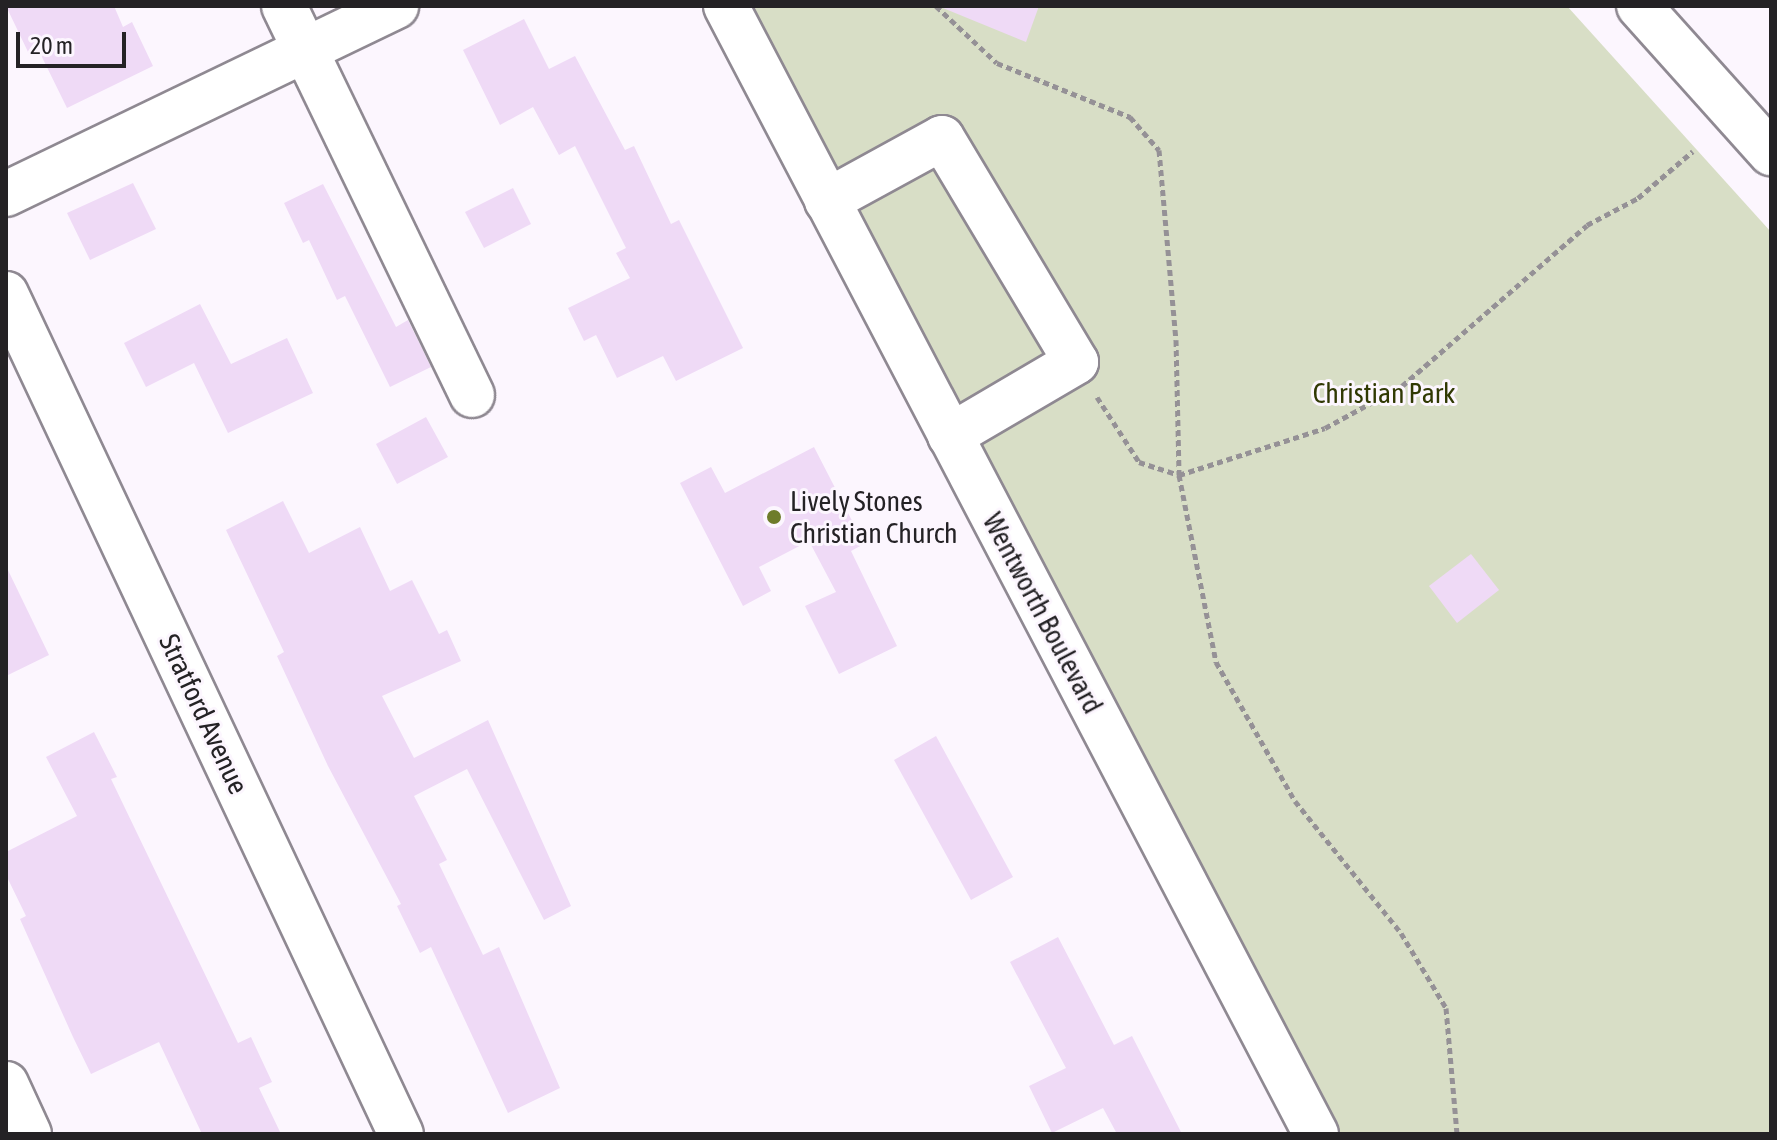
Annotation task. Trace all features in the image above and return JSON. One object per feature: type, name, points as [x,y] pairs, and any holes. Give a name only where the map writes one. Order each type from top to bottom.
[{"type":"street","points":[[284,6],[472,395]]},
{"type":"street","points":[[6,194],[396,6]]},
{"type":"street","name":"Wentworth Boulevard","points":[[726,6],[1316,1134]]},
{"type":"street","points":[[1639,6],[1771,153]]},
{"type":"street","points":[[827,201],[942,138],[1076,362],[950,436]]},
{"type":"street","name":"Stratford Avenue","points":[[6,294],[401,1134]]},
{"type":"street","points":[[6,1084],[29,1134]]},
{"type":"path","points":[[936,6],[997,63],[1130,117],[1159,150],[1176,340],[1179,475],[1223,674],[1295,801],[1401,933],[1446,1008],[1457,1134]]},
{"type":"path","points":[[1092,388],[1139,462],[1179,475],[1325,428],[1402,386],[1587,225],[1638,198],[1693,151]]},
{"type":"green space","name":"Christian Park","points":[[743,6],[1567,6],[1771,232],[1771,1134],[1336,1134]]},
{"type":"building","points":[[6,6],[114,6],[123,27],[132,22],[153,66],[67,108],[38,49],[29,54]]},
{"type":"building","points":[[938,6],[1039,6],[1026,42]]},
{"type":"building","points":[[524,19],[549,69],[575,56],[625,150],[634,146],[671,224],[679,220],[743,348],[676,381],[663,356],[617,378],[596,335],[584,341],[568,308],[630,278],[616,253],[626,248],[575,146],[559,155],[533,107],[500,125],[463,50]]},
{"type":"building","points":[[133,183],[156,229],[90,260],[67,213]]},
{"type":"building","points":[[323,184],[396,327],[408,320],[431,367],[390,387],[345,296],[337,300],[309,240],[303,243],[284,203]]},
{"type":"building","points":[[513,188],[531,224],[484,248],[465,212]]},
{"type":"building","points":[[200,304],[231,364],[287,338],[313,393],[228,433],[194,363],[146,387],[124,343]]},
{"type":"building","points":[[426,417],[448,457],[397,484],[376,444]]},
{"type":"building","name":"Lively Stones Christian Church","points":[[814,447],[864,544],[851,551],[897,646],[839,674],[805,606],[836,592],[809,541],[759,567],[771,591],[743,606],[680,483],[711,467],[725,493]]},
{"type":"building","points":[[283,501],[309,553],[360,527],[390,591],[412,580],[439,634],[447,630],[461,661],[382,696],[414,758],[488,720],[571,906],[544,920],[467,769],[414,796],[447,860],[439,864],[483,955],[499,947],[560,1088],[508,1113],[431,947],[420,953],[397,906],[401,904],[328,766],[277,656],[284,652],[226,530]]},
{"type":"building","points":[[1471,554],[1499,590],[1457,623],[1429,586]]},
{"type":"building","points":[[6,566],[49,655],[6,676]]},
{"type":"building","points":[[94,732],[117,777],[111,779],[238,1043],[251,1037],[272,1082],[259,1088],[281,1134],[202,1134],[159,1042],[91,1074],[73,1037],[20,919],[26,916],[6,875],[6,852],[77,816],[46,757]]},
{"type":"building","points":[[936,736],[1013,877],[971,900],[894,760]]},
{"type":"building","points":[[1058,937],[1114,1045],[1132,1036],[1182,1134],[1117,1134],[1103,1108],[1052,1133],[1029,1086],[1066,1068],[1010,962]]},
{"type":"place","name":"Lively Stones Christian Church","points":[[774,517]]}]
